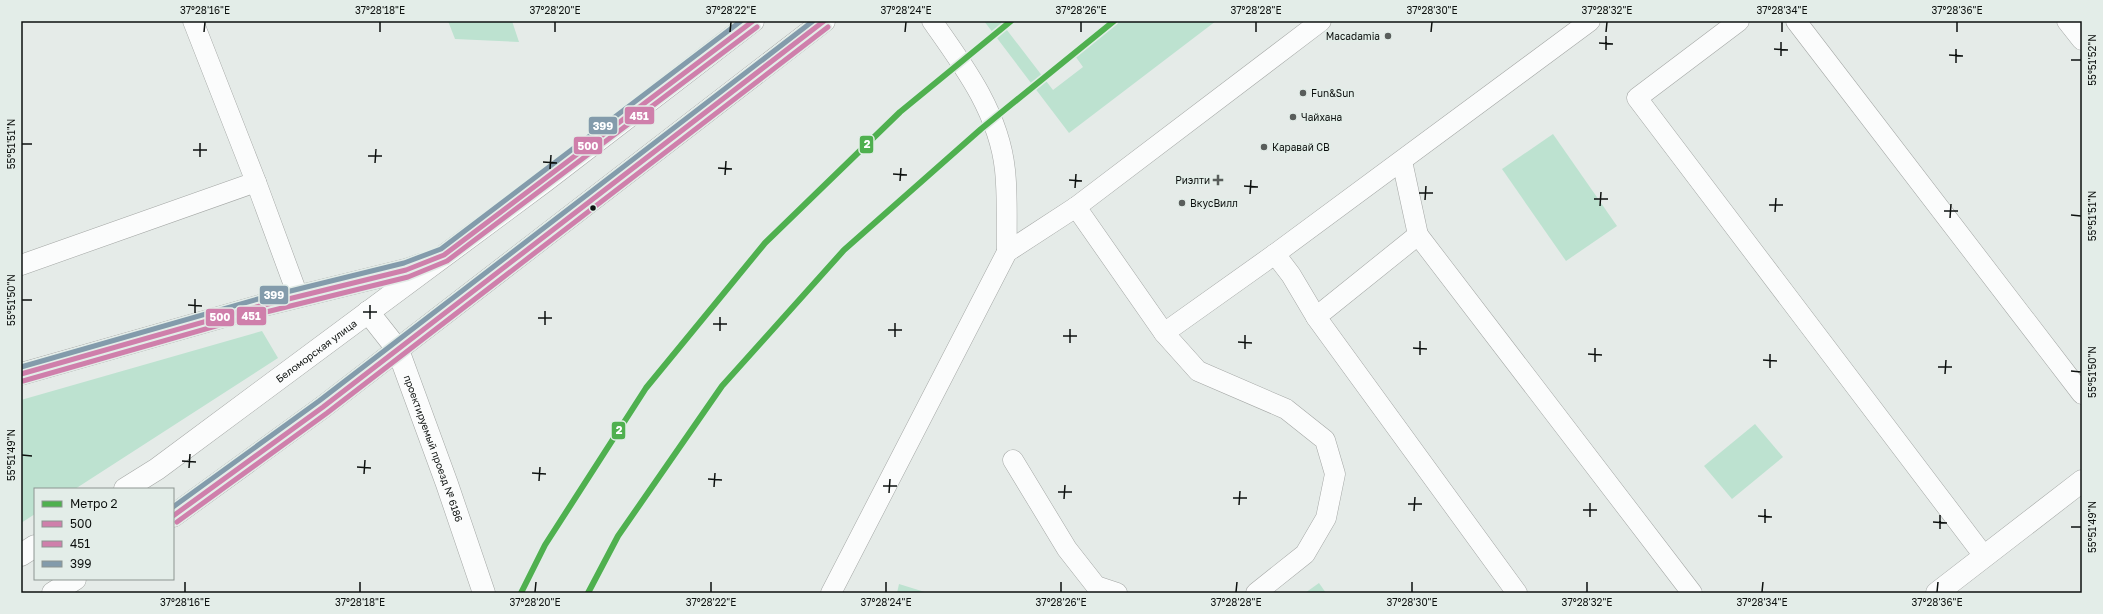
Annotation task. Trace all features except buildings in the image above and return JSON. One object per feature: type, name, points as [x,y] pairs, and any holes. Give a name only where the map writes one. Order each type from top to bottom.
[{"type":"main road","name":"Беломорская улица","points":[[127,488],[164,464],[754,21]]},
{"type":"main road","points":[[174,515],[323,407],[398,350],[824,21]]},
{"type":"main road","points":[[21,374],[298,296],[406,270],[444,255]]},
{"type":"main road","name":"проектируемый проезд № 6186","points":[[368,312],[398,350],[447,484],[484,593]]},
{"type":"main road","points":[[1937,593],[2082,481]]},
{"type":"main road","points":[[21,555],[34,547]]},
{"type":"main road","points":[[54,593],[74,580]]},
{"type":"lane","points":[[193,21],[256,182],[298,296]]},
{"type":"lane","points":[[831,593],[1007,252],[1005,170],[997,130],[972,78],[932,21]]},
{"type":"lane","points":[[1007,252],[1076,207],[1321,21]]},
{"type":"lane","points":[[1164,333],[1276,254],[1590,21]]},
{"type":"lane","points":[[1739,21],[1637,98],[1984,556]]},
{"type":"lane","points":[[1796,21],[2082,394]]},
{"type":"lane","points":[[2067,21],[2082,40]]},
{"type":"lane","points":[[1402,161],[1418,235],[1692,593]]},
{"type":"lane","points":[[21,265],[256,182]]},
{"type":"lane","points":[[1076,207],[1164,333],[1198,371],[1286,409],[1325,440],[1335,474],[1326,518],[1305,554],[1256,593]]},
{"type":"lane","points":[[1316,317],[1418,235]]},
{"type":"lane","points":[[1276,254],[1291,275],[1316,317],[1517,593]]},
{"type":"lane","points":[[1013,460],[1067,549],[1091,580],[1096,586],[1117,593]]},
{"type":"green space","points":[[448,21],[512,21],[519,42],[455,39]]},
{"type":"green space","points":[[984,21],[1000,21],[1053,90],[1083,67],[1073,53],[1111,25],[1108,21],[1216,21],[1069,133]]},
{"type":"green space","points":[[1553,134],[1617,226],[1566,261],[1502,169]]},
{"type":"green space","points":[[262,331],[278,358],[77,488],[34,488],[34,515],[21,523],[21,400]]},
{"type":"green space","points":[[1755,424],[1783,457],[1732,499],[1704,466]]},
{"type":"green space","points":[[1319,583],[1326,593],[1305,593]]},
{"type":"green space","points":[[899,584],[928,593],[897,593]]},
{"type":"metro line","name":"2","points":[[521,593],[545,545],[646,388],[765,243],[900,112],[1011,21]]},
{"type":"metro line","name":"2","points":[[588,593],[618,536],[722,386],[844,250],[981,129],[1114,21]]},
{"type":"transit line","name":"399","points":[[21,367],[258,299],[404,263],[441,249],[741,21]]},
{"type":"transit line","name":"500","points":[[21,374],[260,306],[406,270],[444,255],[753,21]]},
{"type":"transit line","name":"399","points":[[174,506],[319,401],[813,21]]},
{"type":"transit line","name":"500","points":[[174,515],[323,407],[824,21]]},
{"type":"transit line","name":"451","points":[[23,381],[262,313],[408,277],[447,261],[757,27]]},
{"type":"transit line","name":"451","points":[[177,522],[327,413],[828,27]]},
{"type":"place","name":"Macadamia","points":[[1388,36]]},
{"type":"place","name":"Fun&Sun","points":[[1303,93]]},
{"type":"place","name":"Чайхана","points":[[1293,117]]},
{"type":"place","name":"Каравай СВ","points":[[1264,147]]},
{"type":"place","name":"Риэлти","points":[[1218,180]]},
{"type":"place","name":"ВкусВилл","points":[[1182,203]]}]
